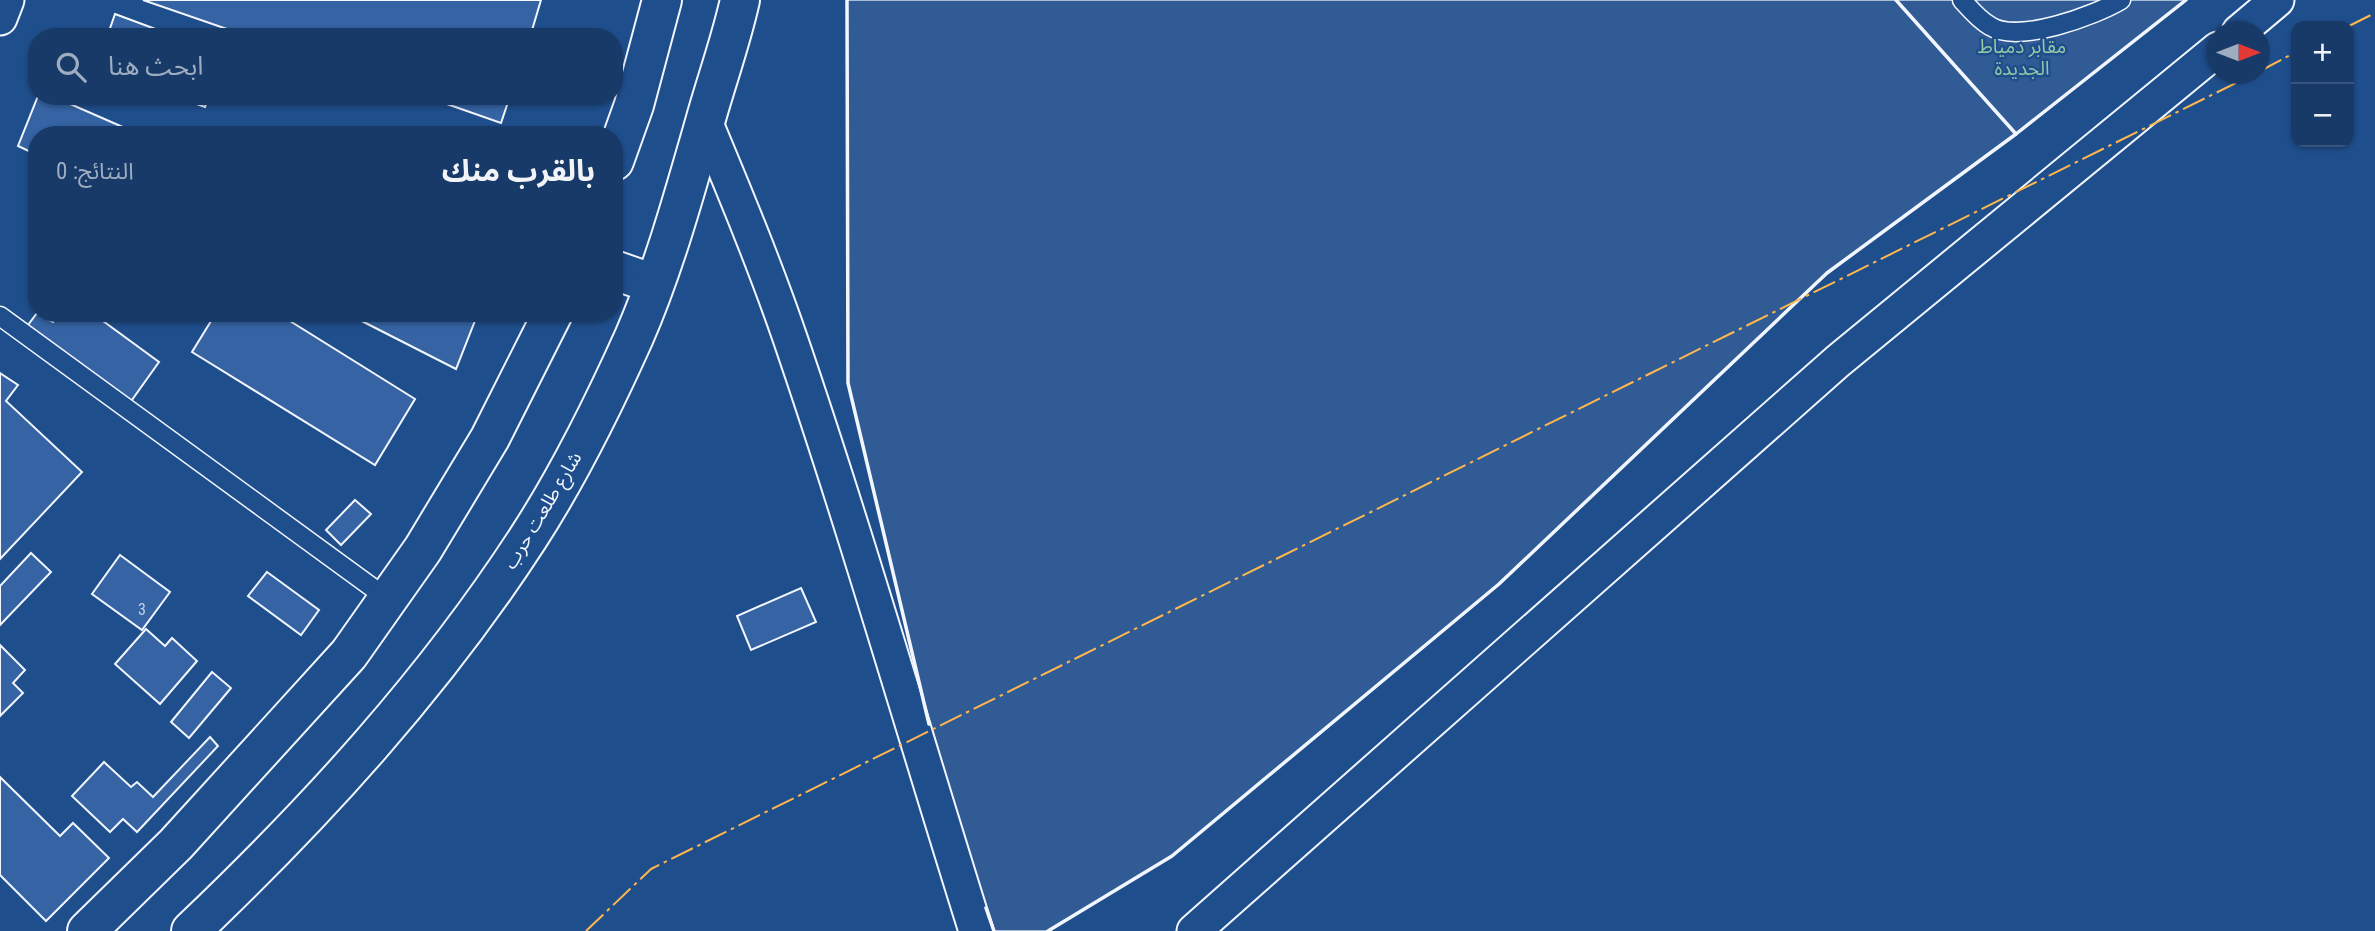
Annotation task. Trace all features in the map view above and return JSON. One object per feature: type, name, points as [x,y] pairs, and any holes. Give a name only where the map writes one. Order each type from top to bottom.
[{"type":"main road","points":[[623,136],[662,0]]},
{"type":"main road","name":"شارع طلعت حرب","points":[[191,931],[319,801],[394,718],[466,629],[530,536],[586,438],[634,336],[654,285],[674,230],[740,0]]},
{"type":"main road","points":[[623,273],[654,285]]},
{"type":"main road","points":[[87,931],[176,844],[349,654],[424,549],[490,438],[548,322]]},
{"type":"street","points":[[0,18],[8,0]]},
{"type":"street","points":[[2252,21],[2277,0]]},
{"type":"street","points":[[1195,931],[1838,361],[2207,57]]},
{"type":"street","points":[[705,121],[753,236],[790,337],[837,480],[976,931]]},
{"type":"lane","points":[[1962,0],[1991,28],[2016,31],[2057,27],[2085,7],[2121,0]]},
{"type":"lane","points":[[0,316],[388,599]]},
{"type":"green space","name":"مقابر دمياط الجديدة","points":[[847,0],[2186,0],[2016,134],[1827,273],[1499,584],[1172,856],[1048,931],[994,931],[944,787],[848,383]]},
{"type":"building","points":[[143,0],[541,0],[533,28],[224,28]]},
{"type":"building","points":[[115,14],[153,28],[110,28]]},
{"type":"building","points":[[34,105],[73,105],[120,126],[28,126],[28,151],[18,146]]},
{"type":"building","points":[[450,105],[507,105],[501,123]]},
{"type":"building","points":[[30,322],[104,322],[159,362],[129,404],[25,329]]},
{"type":"building","points":[[210,322],[291,322],[415,399],[375,465],[192,352]]},
{"type":"building","points":[[364,322],[474,322],[456,369]]},
{"type":"building","points":[[0,373],[18,385],[6,401],[82,472],[0,559]]},
{"type":"building","points":[[355,500],[371,514],[341,545],[326,530]]},
{"type":"building","points":[[31,553],[51,572],[0,625],[0,586]]},
{"type":"building","points":[[120,555],[170,592],[142,630],[92,594]]},
{"type":"building","points":[[267,572],[319,610],[301,635],[248,596]]},
{"type":"building","points":[[801,588],[816,622],[751,650],[737,616]]},
{"type":"building","points":[[146,629],[165,646],[172,638],[197,661],[160,704],[115,664]]},
{"type":"building","points":[[0,645],[25,670],[13,683],[23,693],[0,716]]},
{"type":"building","points":[[212,672],[231,688],[189,738],[171,722]]},
{"type":"building","points":[[210,737],[218,746],[137,832],[123,819],[110,832],[72,796],[104,762],[131,787],[137,782],[153,797]]},
{"type":"building","points":[[0,777],[60,836],[73,823],[109,858],[46,921],[0,875]]},
{"type":"wall","points":[[847,0],[848,383],[929,724]]},
{"type":"wall","points":[[1896,0],[2016,134]]},
{"type":"wall","points":[[1048,931],[1172,856],[1499,584],[1827,273],[2016,134],[2186,0]]},
{"type":"wall","points":[[986,908],[994,931]]},
{"type":"power","points":[[2354,24],[2375,13]]},
{"type":"power","points":[[2270,66],[2291,55]]},
{"type":"power","points":[[586,931],[651,869],[2234,84]]}]
